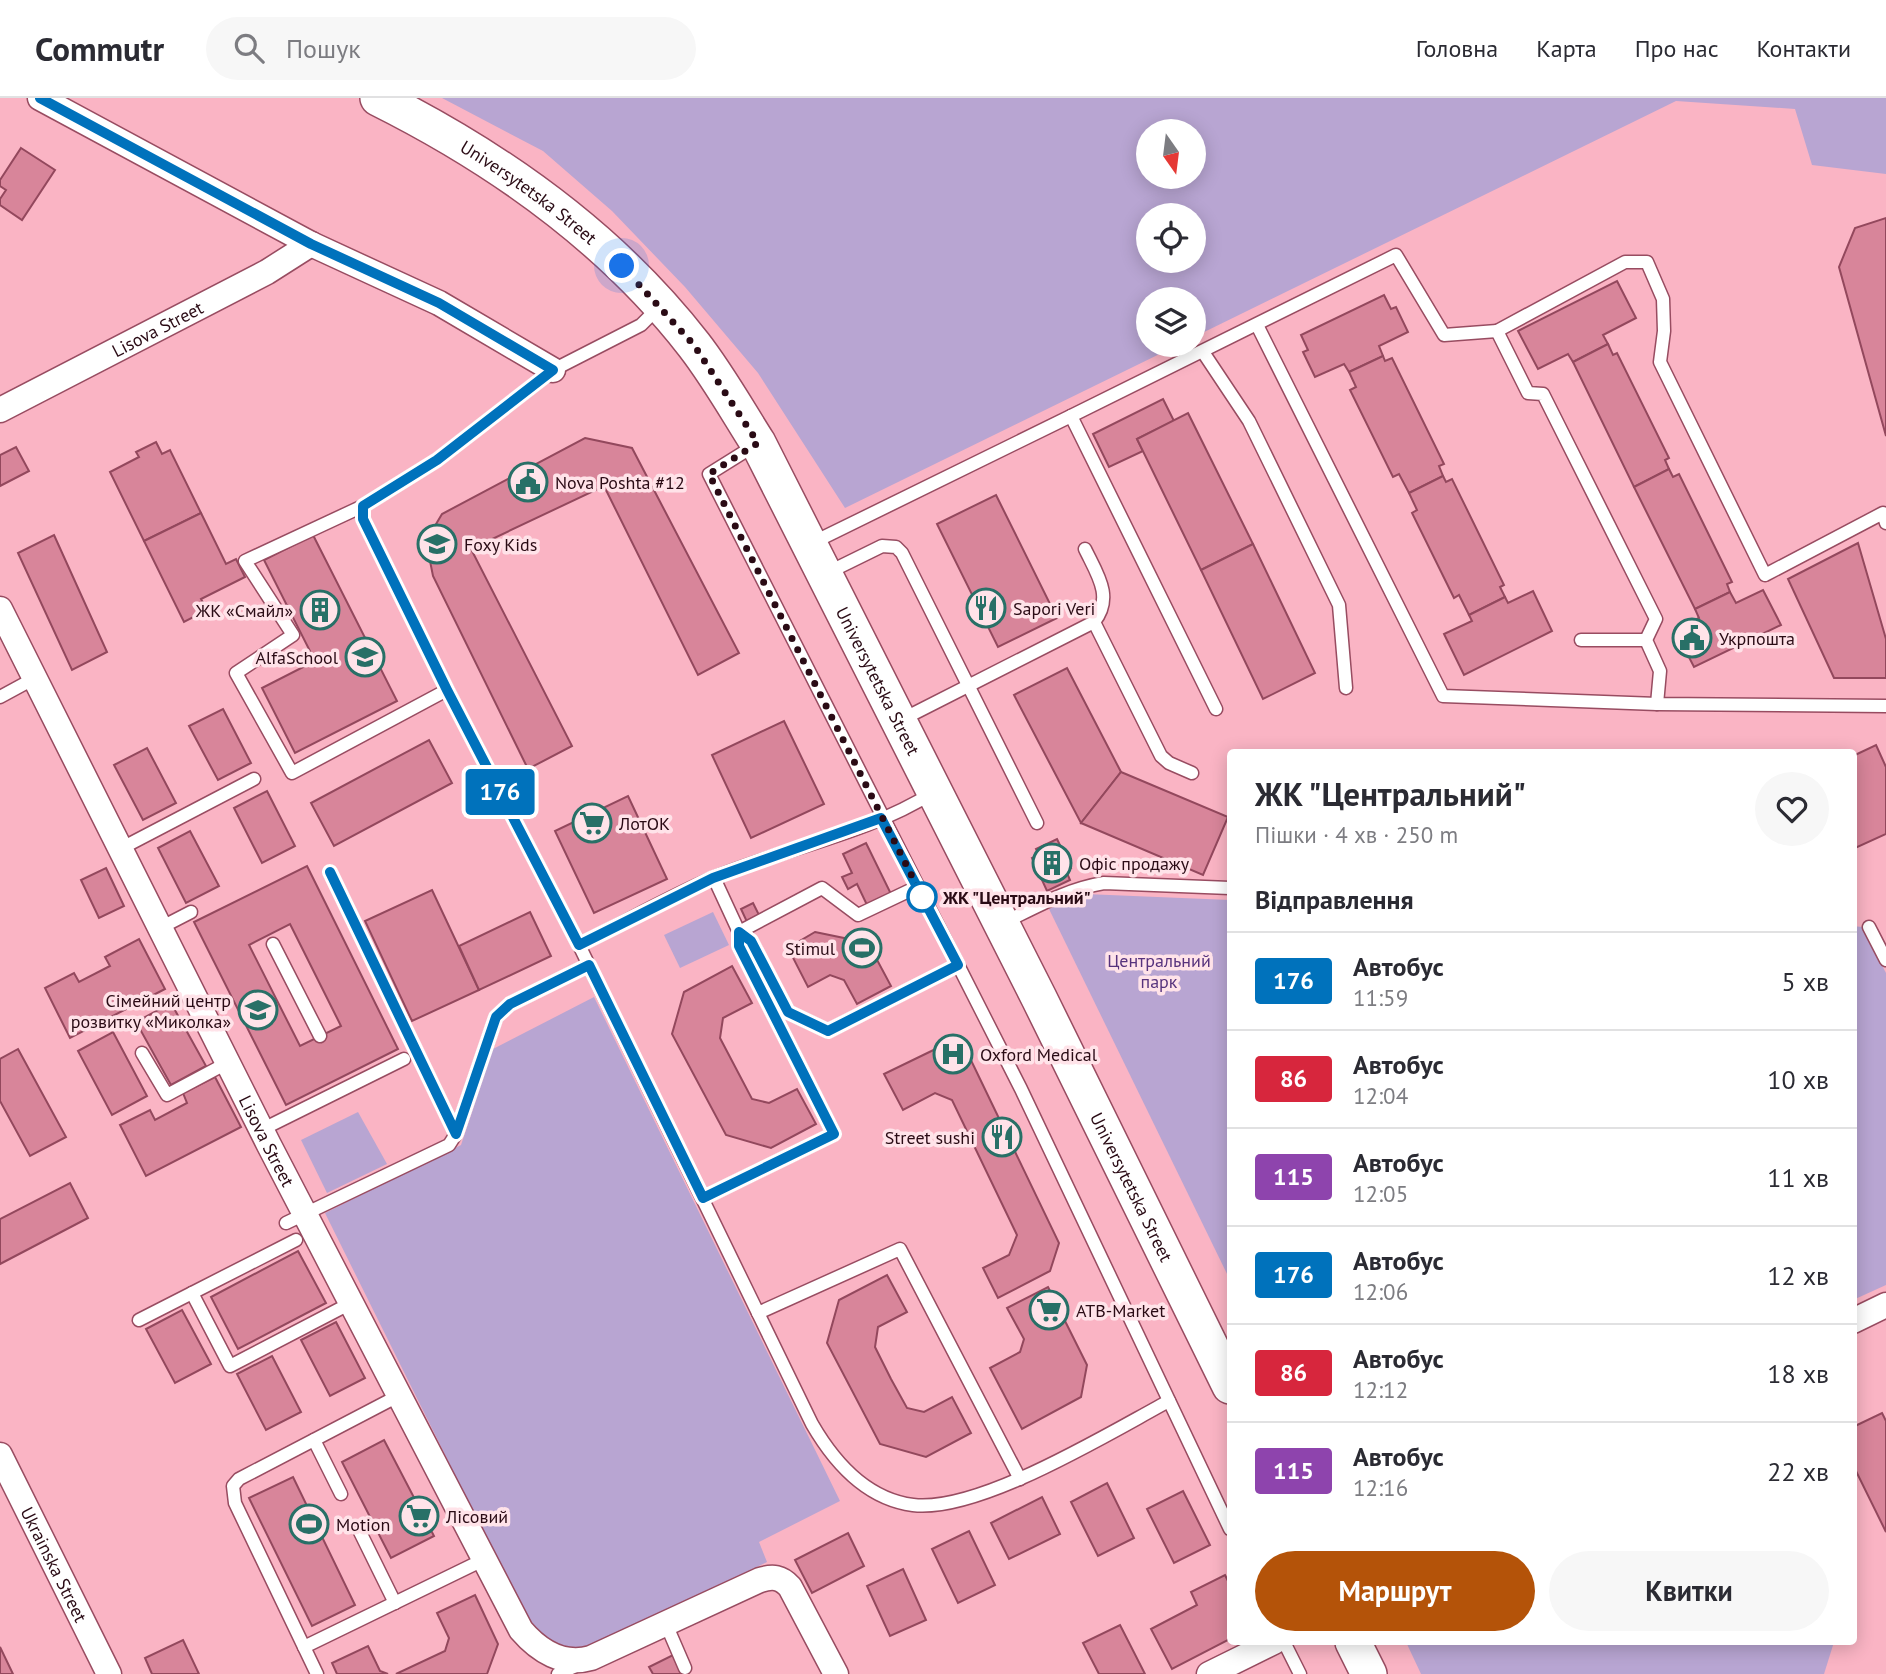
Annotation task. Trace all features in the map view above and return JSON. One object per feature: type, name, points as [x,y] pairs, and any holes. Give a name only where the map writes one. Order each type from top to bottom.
[{"type":"main road","name":"Universytetska Street","points":[[378,98],[434,126],[509,173],[562,212],[622,266],[694,345],[758,443],[1227,1380]]},
{"type":"main road","points":[[1354,1645],[1369,1674]]},
{"type":"street","points":[[40,98],[311,244],[439,303],[553,370]]},
{"type":"street","name":"Lisova Street","points":[[0,410],[267,272],[311,244]]},
{"type":"street","name":"Lisova Street","points":[[0,609],[261,1130],[296,1219],[351,1303],[522,1630],[556,1665]]},
{"type":"street","points":[[1857,1319],[1886,1305]]},
{"type":"street","name":"Ukrainska Street","points":[[0,1455],[109,1674]]},
{"type":"street","points":[[556,1665],[590,1658],[760,1580],[772,1577],[787,1584],[794,1594],[836,1674]]},
{"type":"street","points":[[1209,1674],[1268,1645]]},
{"type":"lane","points":[[1206,350],[1396,255],[1444,335],[1497,331],[1625,262],[1647,262],[1663,299],[1664,331],[1660,362],[1765,575],[1883,513],[1886,523]]},
{"type":"lane","points":[[447,690],[292,774],[236,673],[293,635],[245,561],[363,506],[437,460],[553,370],[641,326],[660,306]]},
{"type":"lane","points":[[1257,324],[1443,696],[1657,704],[1886,706]]},
{"type":"lane","points":[[1497,331],[1528,393],[1543,394],[1656,619],[1646,640],[1660,671],[1657,704]]},
{"type":"lane","points":[[1206,356],[1249,421],[1339,605],[1346,688]]},
{"type":"lane","points":[[816,559],[1071,416],[1193,357]]},
{"type":"lane","points":[[1071,416],[1216,709]]},
{"type":"lane","points":[[758,443],[709,474],[881,818],[1021,1089],[1227,1523]]},
{"type":"lane","points":[[363,506],[363,519],[447,690],[589,965],[605,988],[820,1439],[846,1472],[874,1491],[903,1503],[924,1505],[958,1500],[1020,1479],[1169,1401]]},
{"type":"lane","points":[[816,559],[882,546],[896,547],[902,554],[1037,823]]},
{"type":"lane","points":[[898,722],[1094,622],[1104,602],[1104,590],[1085,550]]},
{"type":"lane","points":[[1094,622],[1161,755],[1169,763],[1192,773]]},
{"type":"lane","points":[[1581,640],[1646,640]]},
{"type":"lane","points":[[0,697],[35,678]]},
{"type":"lane","points":[[120,849],[254,779]]},
{"type":"lane","points":[[579,945],[713,878],[881,818],[913,805],[933,792]]},
{"type":"lane","points":[[330,872],[456,1134]]},
{"type":"lane","points":[[703,1198],[834,1134],[739,946],[739,932],[713,878]]},
{"type":"lane","points":[[1000,925],[1063,894],[1104,883],[1227,888]]},
{"type":"lane","points":[[739,932],[822,888],[858,915],[917,887]]},
{"type":"lane","points":[[160,928],[191,912]]},
{"type":"lane","points":[[1869,927],[1886,960]]},
{"type":"lane","points":[[739,932],[751,941],[788,1012],[828,1031],[958,965]]},
{"type":"lane","points":[[273,944],[320,1036]]},
{"type":"lane","points":[[296,1219],[449,1145],[456,1134],[499,1012],[589,965]]},
{"type":"lane","points":[[142,1053],[167,1095],[228,1062]]},
{"type":"lane","points":[[261,1130],[344,1082],[404,1059]]},
{"type":"lane","points":[[139,1320],[296,1240]]},
{"type":"lane","points":[[758,1313],[900,1249],[1020,1479]]},
{"type":"lane","points":[[192,1293],[230,1366],[351,1303]]},
{"type":"lane","points":[[317,1674],[235,1503],[232,1489],[239,1479],[400,1395]]},
{"type":"lane","points":[[314,1440],[341,1494]]},
{"type":"lane","points":[[360,1532],[395,1603]]},
{"type":"lane","points":[[304,1647],[485,1559]]},
{"type":"lane","points":[[666,1624],[685,1668]]},
{"type":"lane","points":[[1286,1645],[1300,1674]]},
{"type":"green space","points":[[442,98],[1886,98],[1886,174],[1812,165],[1795,109],[1676,101],[1206,331],[1206,287],[1136,287],[1136,357],[1153,357],[845,508],[758,373],[685,287],[612,211],[543,151]]},
{"type":"green space","name":"Центральний парк","points":[[1085,894],[1227,900],[1227,1274],[1049,909]]},
{"type":"green space","points":[[713,912],[729,945],[680,968],[664,935]]},
{"type":"green space","points":[[1857,926],[1862,927],[1886,973],[1886,1285],[1857,1298]]},
{"type":"green space","points":[[594,997],[840,1501],[759,1542],[767,1562],[587,1648],[560,1647],[534,1634],[325,1213],[461,1145],[493,1049]]},
{"type":"green space","points":[[358,1112],[387,1164],[327,1193],[301,1140]]},
{"type":"green space","points":[[1407,1645],[1833,1645],[1824,1674],[1421,1674]]},
{"type":"building","points":[[21,148],[55,170],[22,220],[0,205],[0,199],[6,190],[0,186],[0,180]]},
{"type":"building","points":[[1886,218],[1886,436],[1839,267],[1855,228]]},
{"type":"building","points":[[1617,281],[1636,318],[1603,335],[1608,344],[1573,362],[1568,354],[1538,369],[1518,331]]},
{"type":"building","points":[[1384,295],[1391,309],[1396,307],[1408,332],[1379,346],[1383,356],[1349,372],[1344,364],[1315,377],[1303,352],[1308,350],[1301,335]]},
{"type":"building","points":[[1608,344],[1613,355],[1617,353],[1669,458],[1665,460],[1669,469],[1634,487],[1573,362]]},
{"type":"building","points":[[1383,356],[1385,361],[1392,358],[1444,464],[1439,466],[1443,476],[1409,493],[1399,474],[1393,477],[1350,390],[1356,387],[1349,372]]},
{"type":"building","points":[[1163,399],[1174,421],[1137,439],[1143,451],[1109,467],[1093,434]]},
{"type":"building","points":[[1188,413],[1253,544],[1201,570],[1137,439]]},
{"type":"building","points":[[585,438],[632,448],[739,653],[698,675],[604,486],[471,549],[572,746],[528,769],[433,576],[426,541],[442,514]]},
{"type":"building","points":[[156,442],[162,454],[170,450],[201,513],[144,541],[110,472],[139,457],[136,452]]},
{"type":"building","points":[[16,447],[29,471],[0,486],[0,455]]},
{"type":"building","points":[[1669,469],[1673,477],[1679,474],[1732,582],[1727,584],[1730,592],[1695,609],[1634,487]]},
{"type":"building","points":[[1443,476],[1446,482],[1452,479],[1504,585],[1500,587],[1505,597],[1469,615],[1459,595],[1454,598],[1412,513],[1417,510],[1409,493]]},
{"type":"building","points":[[996,495],[1057,618],[998,647],[937,524]]},
{"type":"building","points":[[201,513],[226,564],[236,559],[245,577],[201,599],[207,610],[184,622],[144,541]]},
{"type":"building","points":[[54,535],[107,652],[72,670],[18,553]]},
{"type":"building","name":"ЖК «Смайл»","points":[[313,535],[397,701],[295,753],[262,688],[315,661],[264,560]]},
{"type":"building","points":[[1858,543],[1886,639],[1886,678],[1834,678],[1788,579]]},
{"type":"building","points":[[1253,544],[1315,673],[1263,699],[1201,570]]},
{"type":"building","points":[[1763,590],[1781,625],[1694,667],[1675,630],[1699,618],[1695,609],[1730,592],[1736,603]]},
{"type":"building","points":[[1533,591],[1552,631],[1464,675],[1444,634],[1472,621],[1469,615],[1505,597],[1508,603]]},
{"type":"building","points":[[1067,668],[1121,772],[1081,823],[1014,695]]},
{"type":"building","points":[[223,709],[251,763],[218,780],[189,726]]},
{"type":"building","points":[[784,721],[824,804],[751,838],[712,755]]},
{"type":"building","points":[[429,740],[452,783],[334,846],[311,803]]},
{"type":"building","points":[[1876,745],[1886,767],[1886,834],[1857,847],[1857,754]]},
{"type":"building","points":[[147,748],[176,803],[143,820],[114,765]]},
{"type":"building","points":[[1121,772],[1227,817],[1203,875],[1081,823]]},
{"type":"building","points":[[267,791],[295,846],[262,863],[234,808]]},
{"type":"building","points":[[628,796],[667,879],[594,913],[555,831]]},
{"type":"building","points":[[190,831],[219,886],[186,903],[158,848]]},
{"type":"building","name":"Офіс продажу","points":[[1057,839],[1071,868],[1066,871],[1070,880],[1047,891],[1032,858],[1039,855],[1036,849]]},
{"type":"building","points":[[866,843],[891,894],[867,905],[857,884],[848,889],[842,877],[852,873],[843,854]]},
{"type":"building","points":[[307,866],[398,1049],[286,1105],[194,922]],"holes":[[[290,924],[341,1026],[300,1046],[249,945]]]},
{"type":"building","points":[[106,868],[124,906],[99,918],[81,880]]},
{"type":"building","points":[[432,890],[479,990],[412,1021],[365,921]]},
{"type":"building","points":[[753,903],[760,917],[748,924],[741,909]]},
{"type":"building","points":[[530,912],[551,956],[479,990],[459,946]]},
{"type":"building","points":[[815,932],[868,943],[891,986],[857,1004],[844,980],[830,975],[808,987],[788,948]]},
{"type":"building","points":[[139,939],[165,989],[70,1038],[45,988],[74,973],[79,982],[110,966],[105,957]]},
{"type":"building","points":[[732,966],[752,1003],[723,1018],[720,1038],[752,1099],[769,1103],[797,1089],[816,1124],[771,1148],[726,1135],[672,1034],[684,992]]},
{"type":"building","points":[[171,1003],[206,1066],[171,1085],[136,1022]]},
{"type":"building","points":[[113,1032],[147,1096],[112,1115],[78,1051]]},
{"type":"building","points":[[948,1043],[968,1054],[1059,1243],[1050,1271],[998,1298],[983,1268],[1009,1255],[1017,1235],[952,1100],[935,1093],[903,1110],[884,1074]]},
{"type":"building","points":[[18,1049],[66,1137],[30,1156],[0,1101],[0,1059]]},
{"type":"building","points":[[215,1077],[241,1127],[146,1176],[120,1125],[150,1110],[155,1120],[187,1103],[183,1093]]},
{"type":"building","points":[[70,1183],[88,1218],[0,1264],[0,1219]]},
{"type":"building","points":[[298,1251],[326,1303],[238,1349],[211,1297]]},
{"type":"building","points":[[887,1275],[907,1312],[878,1327],[875,1347],[891,1379],[907,1408],[924,1412],[952,1397],[971,1433],[926,1457],[880,1444],[827,1343],[839,1300]]},
{"type":"building","points":[[1048,1287],[1087,1365],[1081,1397],[1022,1429],[990,1368],[1020,1352],[1024,1339],[1007,1308]]},
{"type":"building","points":[[182,1310],[211,1364],[175,1383],[146,1329]]},
{"type":"building","points":[[336,1322],[365,1378],[330,1396],[301,1340]]},
{"type":"building","points":[[272,1356],[301,1412],[266,1430],[237,1374]]},
{"type":"building","points":[[1882,1413],[1886,1421],[1886,1532],[1857,1473],[1857,1425]]},
{"type":"building","points":[[384,1440],[434,1536],[391,1558],[342,1462]]},
{"type":"building","points":[[293,1477],[355,1605],[312,1626],[249,1498]]},
{"type":"building","points":[[1107,1483],[1134,1538],[1098,1556],[1071,1502]]},
{"type":"building","points":[[1183,1491],[1210,1545],[1174,1563],[1147,1509]]},
{"type":"building","points":[[1042,1497],[1060,1534],[1009,1559],[991,1523]]},
{"type":"building","points":[[969,1531],[995,1585],[958,1603],[932,1549]]},
{"type":"building","points":[[848,1533],[864,1566],[812,1593],[795,1560]]},
{"type":"building","points":[[903,1569],[926,1620],[890,1636],[867,1586]]},
{"type":"building","points":[[1225,1575],[1227,1641],[1172,1669],[1151,1629],[1197,1605],[1191,1592]]},
{"type":"building","points":[[475,1595],[498,1644],[487,1674],[396,1674],[445,1651],[449,1638],[437,1613]]},
{"type":"building","points":[[1120,1625],[1145,1674],[1099,1674],[1083,1643]]},
{"type":"building","points":[[183,1640],[199,1674],[152,1674],[145,1658]]},
{"type":"building","points":[[368,1646],[380,1671],[388,1674],[337,1674],[332,1663]]},
{"type":"building","points":[[0,1647],[13,1674],[0,1674]]},
{"type":"building","points":[[673,1655],[682,1674],[653,1674],[649,1667]]},
{"type":"bus line","name":"176","points":[[40,98],[311,244],[439,303],[553,370],[437,460],[363,506],[363,519],[447,690],[579,945],[713,878],[881,818],[958,965],[828,1031],[788,1012],[751,941],[739,932],[739,946],[834,1134],[703,1198],[589,965],[499,1012],[456,1134],[330,872]]},
{"type":"place","name":"Nova Poshta #12","points":[[528,482]]},
{"type":"place","name":"Foxy Kids","points":[[437,544]]},
{"type":"place","name":"Sapori Veri","points":[[986,608]]},
{"type":"place","name":"ЖК «Смайл»","points":[[320,610]]},
{"type":"place","name":"Укрпошта","points":[[1692,638]]},
{"type":"place","name":"AlfaSchool","points":[[365,657]]},
{"type":"place","name":"ЛотОК","points":[[592,823]]},
{"type":"place","name":"Офіс продажу","points":[[1052,863]]},
{"type":"place","name":"ЖК \"Центральний\"","points":[[922,897]]},
{"type":"place","name":"Stimul","points":[[862,948]]},
{"type":"place","name":"Сімейний центр розвитку «Миколка»","points":[[258,1010]]},
{"type":"place","name":"Oxford Medical","points":[[953,1054]]},
{"type":"place","name":"Street sushi","points":[[1002,1137]]},
{"type":"place","name":"ATB-Market","points":[[1049,1310]]},
{"type":"place","name":"Лісовий","points":[[419,1516]]},
{"type":"place","name":"Motion","points":[[309,1524]]},
{"type":"route","points":[[622,266],[694,345],[758,443],[709,474],[926,904],[922,897]]}]
